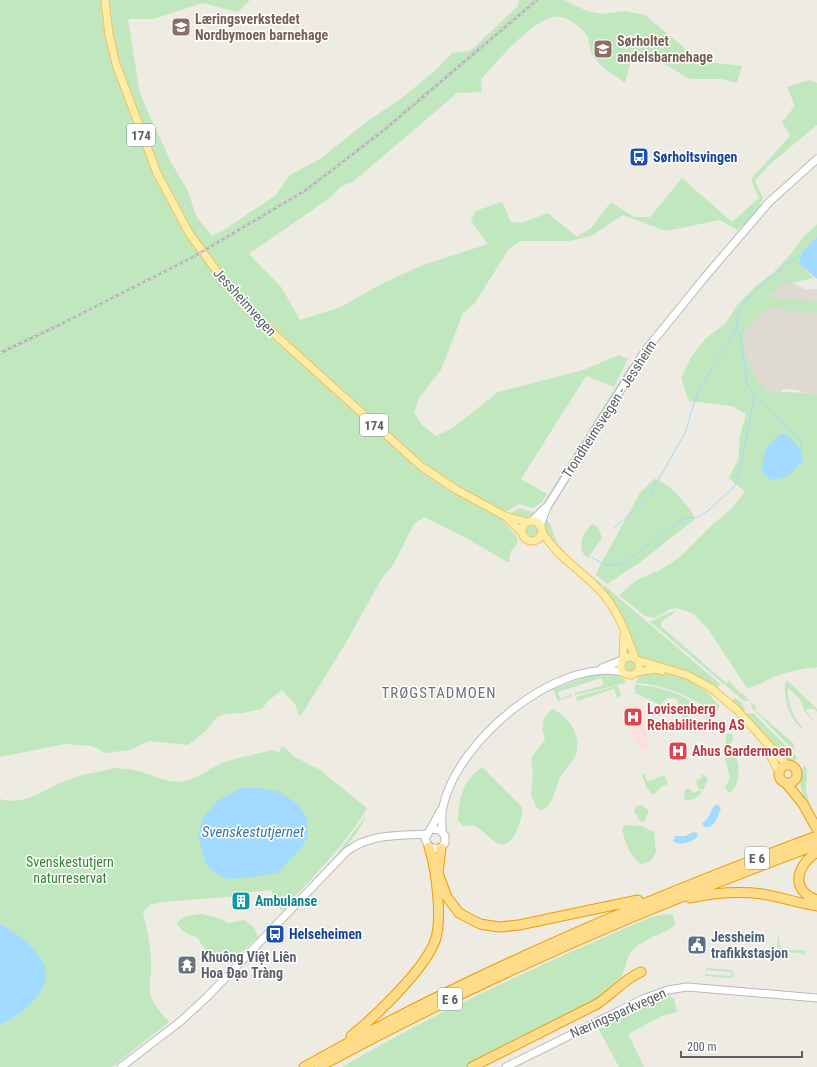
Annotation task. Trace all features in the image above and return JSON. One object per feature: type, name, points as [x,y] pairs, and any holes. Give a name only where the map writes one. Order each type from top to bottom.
[{"type":"highway","points":[[803,804],[796,777],[796,769],[787,765],[782,767],[779,772],[779,778],[786,783],[803,804],[817,829]]},
{"type":"highway","points":[[786,783],[792,782],[796,777]]},
{"type":"highway","name":"E 6","points":[[304,1067],[425,1003],[508,962],[817,836]]},
{"type":"highway","name":"E 6","points":[[320,1067],[427,1010],[665,898],[817,845]]},
{"type":"highway","name":"E 6","points":[[342,1046],[378,1012],[418,968],[435,940],[439,912],[428,846]]},
{"type":"highway","name":"E 6","points":[[441,848],[438,873],[447,897],[464,916],[487,926],[504,927],[519,925],[665,898],[710,894],[762,894],[817,906]]},
{"type":"highway","points":[[817,852],[804,863],[799,878],[800,885],[805,893],[817,900]]},
{"type":"highway","points":[[472,1067],[597,1004],[610,995],[630,977],[641,972]]},
{"type":"main road","name":"Jessheimvegen","points":[[105,0],[109,34],[116,64],[157,173],[190,233],[221,277],[251,312],[422,467],[457,490],[505,516],[529,522]]},
{"type":"main road","name":"Trondheimsvegen - Jessheim","points":[[541,529],[547,507],[636,363],[705,276],[770,201],[817,159]]},
{"type":"main road","name":"Trondheimsvegen - Jessheim","points":[[529,522],[547,507]]},
{"type":"main road","name":"Jessheimvegen","points":[[505,516],[522,533]]},
{"type":"main road","name":"174","points":[[529,522],[541,529],[554,550],[603,594],[617,614],[639,664],[637,672]]},
{"type":"main road","points":[[522,533],[523,527],[529,522]]},
{"type":"main road","points":[[535,541],[540,537],[541,529]]},
{"type":"main road","name":"174","points":[[522,533],[527,540],[535,541],[554,550]]},
{"type":"main road","name":"174","points":[[623,629],[625,646],[621,668],[623,672]]},
{"type":"main road","points":[[428,846],[429,832],[465,761],[480,741],[499,721],[523,702],[544,690],[573,677],[598,670],[628,657],[687,675],[711,688],[737,710],[787,765]]},
{"type":"main road","points":[[598,670],[623,672],[630,675],[637,672],[655,669],[665,671],[697,683],[708,690],[737,714],[754,732],[775,761],[779,772]]},
{"type":"main road","points":[[412,836],[435,849],[441,848],[446,840],[442,831],[442,808]]},
{"type":"main road","points":[[121,1067],[181,1021],[208,996],[347,851],[357,844],[375,837],[394,835],[412,836],[437,829],[442,831]]},
{"type":"main road","name":"Næringsparkvegen","points":[[506,1067],[643,999],[668,990],[687,987],[817,998]]},
{"type":"main road","name":"Næringsparkvegen","points":[[808,998],[817,1001]]},
{"type":"shaded area","points":[[786,279],[804,289],[817,289],[817,398],[797,390],[784,389],[774,397],[763,395],[739,350],[743,312]]},
{"type":"shaded area","name":"Lovisenberg Rehabilitering AS","points":[[635,703],[652,747],[642,751],[629,728],[623,707]]},
{"type":"green space","points":[[0,0],[250,0],[238,12],[203,3],[153,19],[128,19],[140,94],[171,162],[188,191],[196,216],[212,236],[224,230],[276,195],[290,175],[320,159],[370,119],[398,101],[436,70],[452,53],[470,51],[518,6],[519,0],[564,0],[587,11],[601,14],[625,11],[645,15],[700,61],[742,66],[737,83],[722,79],[690,79],[664,64],[634,50],[625,83],[598,62],[591,52],[586,34],[579,27],[571,21],[557,16],[543,21],[514,44],[487,72],[481,80],[482,92],[457,93],[354,181],[340,187],[331,197],[249,254],[282,288],[300,320],[341,307],[379,285],[423,265],[488,244],[471,222],[475,211],[502,202],[511,222],[521,223],[548,213],[577,237],[591,228],[611,202],[634,217],[650,217],[682,178],[732,222],[759,198],[751,179],[790,136],[782,122],[795,106],[787,87],[809,80],[817,83],[817,125],[770,164],[755,181],[763,198],[755,215],[737,230],[720,220],[666,231],[623,215],[591,236],[569,241],[521,241],[509,249],[474,304],[463,313],[441,370],[419,398],[414,412],[422,425],[436,436],[453,428],[498,392],[583,370],[619,355],[628,359],[614,387],[586,376],[521,479],[547,494],[542,502],[533,508],[519,504],[506,512],[503,521],[517,537],[518,542],[511,551],[509,563],[466,538],[424,517],[414,524],[393,565],[382,578],[344,646],[300,717],[295,704],[282,690],[268,701],[262,709],[243,713],[225,714],[216,718],[206,731],[188,745],[149,741],[130,750],[105,753],[92,746],[65,744],[0,757]]},
{"type":"green space","points":[[817,224],[817,236],[802,252],[799,264],[814,278],[781,285],[767,296],[779,299],[817,302],[817,313],[796,312],[774,307],[765,311],[743,334],[747,360],[757,379],[769,393],[793,392],[817,396],[817,667],[785,673],[747,688],[708,629],[694,614],[677,608],[670,609],[655,618],[645,616],[619,595],[637,580],[660,570],[680,557],[712,525],[731,509],[745,492],[729,478],[738,460],[740,436],[746,414],[732,406],[689,401],[681,378],[691,357],[706,338],[725,324],[738,304],[755,287],[774,272],[790,255],[804,236]]},
{"type":"green space","points":[[630,364],[630,368],[556,487],[539,510]]},
{"type":"green space","points":[[654,479],[665,484],[678,495],[689,508],[695,519],[639,563],[607,584],[596,575],[597,571],[640,493]]},
{"type":"green space","points":[[519,508],[537,513],[524,520],[510,516],[512,512]]},
{"type":"green space","points":[[545,518],[550,524],[557,542],[563,551],[574,562],[603,585],[600,586],[557,548],[545,530]]},
{"type":"green space","points":[[592,524],[598,527],[602,538],[588,558],[584,555],[581,546],[583,536]]},
{"type":"green space","points":[[530,525],[534,525],[538,531],[534,537],[530,537],[526,533],[526,529]]},
{"type":"green space","points":[[605,586],[720,684],[717,689],[640,657],[601,588]]},
{"type":"green space","points":[[677,611],[661,622],[661,626],[726,683],[732,679],[730,682],[749,701],[744,701],[648,620],[652,621],[668,613]]},
{"type":"green space","points":[[630,660],[634,662],[636,666],[634,670],[630,672],[626,670],[624,666],[626,662]]},
{"type":"green space","points":[[659,671],[679,676],[697,685],[708,693],[720,706],[714,714],[696,701],[680,693],[653,685],[635,683],[641,674]]},
{"type":"green space","points":[[616,673],[624,679],[626,683],[575,695],[575,691],[576,693],[604,685],[601,678],[558,692],[560,699],[570,695],[569,692],[572,696],[558,701],[553,689],[594,674]]},
{"type":"green space","points":[[787,680],[817,709],[817,712],[814,709],[805,709],[814,722],[805,712],[800,699],[788,688],[791,710],[803,728],[802,729],[797,724],[788,708],[784,684]]},
{"type":"green space","points":[[635,685],[649,686],[675,693],[690,701],[694,705],[683,709],[675,698],[668,698],[660,705],[635,693]]},
{"type":"green space","points":[[618,686],[621,696],[606,702],[617,697],[614,689],[577,701],[576,697]]},
{"type":"green space","points":[[734,697],[742,703],[746,713],[754,714],[798,758],[791,762],[785,759],[732,701]]},
{"type":"green space","points":[[751,702],[757,708],[755,710],[794,744],[794,751],[752,708]]},
{"type":"green space","points":[[695,708],[701,708],[706,712],[704,718],[701,711],[682,719],[682,715]]},
{"type":"green space","points":[[553,709],[565,717],[570,723],[576,736],[577,750],[575,757],[560,777],[551,801],[541,810],[536,807],[531,795],[533,775],[531,758],[545,739],[543,722],[546,715]]},
{"type":"green space","points":[[708,714],[713,721],[711,725],[704,725],[698,729],[690,728],[705,722]]},
{"type":"green space","points":[[727,733],[733,735],[733,740],[730,745],[738,764],[737,783],[729,793],[725,788],[730,777],[724,754]]},
{"type":"green space","name":"Svenskestutjern naturreservat","points":[[282,746],[295,757],[320,770],[367,808],[338,849],[281,911],[271,890],[242,893],[239,896],[162,902],[150,905],[143,912],[151,954],[150,991],[155,1005],[169,1022],[112,1067],[0,1067],[0,799],[9,801],[27,798],[76,777],[118,767],[119,769],[136,770],[169,781],[185,781],[190,780],[224,762],[272,750],[279,753]]},
{"type":"green space","points":[[805,764],[807,771],[806,790],[811,811],[805,800],[800,781],[800,775]]},
{"type":"green space","points":[[481,768],[483,768],[522,807],[522,814],[517,831],[509,841],[504,844],[499,844],[494,841],[478,827],[472,825],[463,826],[458,821],[459,805],[463,791],[470,779]]},
{"type":"green space","points":[[644,773],[647,782],[664,775],[668,784],[661,787],[654,794],[651,793],[646,787],[642,774]]},
{"type":"green space","points":[[703,774],[708,780],[703,790],[698,788],[696,780],[702,778],[701,775]]},
{"type":"green space","points":[[685,789],[689,789],[694,793],[699,790],[702,792],[696,798],[687,801],[684,798]]},
{"type":"green space","points":[[640,805],[649,810],[644,822],[641,822],[634,812],[635,808]]},
{"type":"green space","points":[[365,817],[361,826],[337,857],[264,936],[336,855]]},
{"type":"green space","points":[[627,825],[641,826],[654,832],[656,852],[651,861],[642,864],[635,859],[628,848],[624,836],[623,827]]},
{"type":"green space","points":[[202,914],[219,918],[228,923],[245,920],[254,928],[258,937],[233,960],[209,956],[197,937],[186,933],[177,923],[185,917]]},
{"type":"green space","points":[[666,914],[673,915],[675,922],[674,926],[637,946],[631,952],[628,956],[621,976],[608,993],[546,1027],[465,1067],[342,1067],[417,1025],[494,987],[651,917]]},
{"type":"green space","points":[[778,933],[780,946],[785,950],[805,950],[804,956],[803,953],[782,952],[781,955],[774,949],[777,949]]},
{"type":"green space","points":[[706,968],[731,970],[734,976],[730,978],[705,976],[705,974],[730,976],[732,974],[731,972],[706,970]]},
{"type":"green space","points":[[663,991],[674,999],[677,1012],[662,1016],[628,1034],[644,1067],[619,1067],[596,1024]]},
{"type":"water","points":[[817,236],[817,279],[799,264],[802,252]]},
{"type":"water","points":[[780,434],[786,434],[795,443],[801,452],[803,460],[789,476],[771,480],[762,473],[763,460],[768,447]]},
{"type":"water","name":"Svenskestutjernet","points":[[241,788],[258,788],[280,792],[299,805],[307,819],[308,834],[303,846],[278,873],[229,879],[214,873],[206,864],[198,836],[202,819],[216,802]]},
{"type":"water","points":[[717,804],[721,808],[716,821],[710,827],[704,827],[702,823]]},
{"type":"water","points":[[694,832],[697,833],[698,836],[689,842],[679,844],[673,841],[675,836],[685,836]]},
{"type":"water","points":[[0,924],[24,939],[32,947],[38,955],[46,972],[42,989],[33,1002],[21,1013],[0,1025]]},
{"type":"waterway","points":[[614,528],[648,498],[685,433],[697,393],[736,330],[739,312],[744,304],[756,290],[788,263],[801,257]]},
{"type":"waterway","points":[[737,331],[740,334],[747,384],[754,396],[763,402],[801,442],[801,449]]},
{"type":"waterway","points":[[591,557],[607,566],[626,562],[684,518],[698,517],[709,510],[734,487],[740,472],[754,396]]},
{"type":"railway","points":[[0,353],[59,325],[193,257],[306,190],[384,130],[537,0]]},
{"type":"place","name":"Læringsverkstedet Nordbymoen barnehage","points":[[181,27]]},
{"type":"place","name":"Sørholtet andelsbarnehage","points":[[603,49]]},
{"type":"place","name":"Sørholtsvingen","points":[[639,157]]},
{"type":"place","name":"Lovisenberg Rehabilitering AS","points":[[633,717]]},
{"type":"place","name":"Ahus Gardermoen","points":[[678,751]]},
{"type":"place","name":"Ambulanse","points":[[241,901]]},
{"type":"place","name":"Helseheimen","points":[[275,934]]},
{"type":"place","name":"Jessheim trafikkstasjon","points":[[697,945]]},
{"type":"place","name":"Khuông Việt Liên Hoa Đạo Tràng","points":[[187,965]]},
{"type":"district","name":"TRØGSTADMOEN","points":[[439,693]]}]
